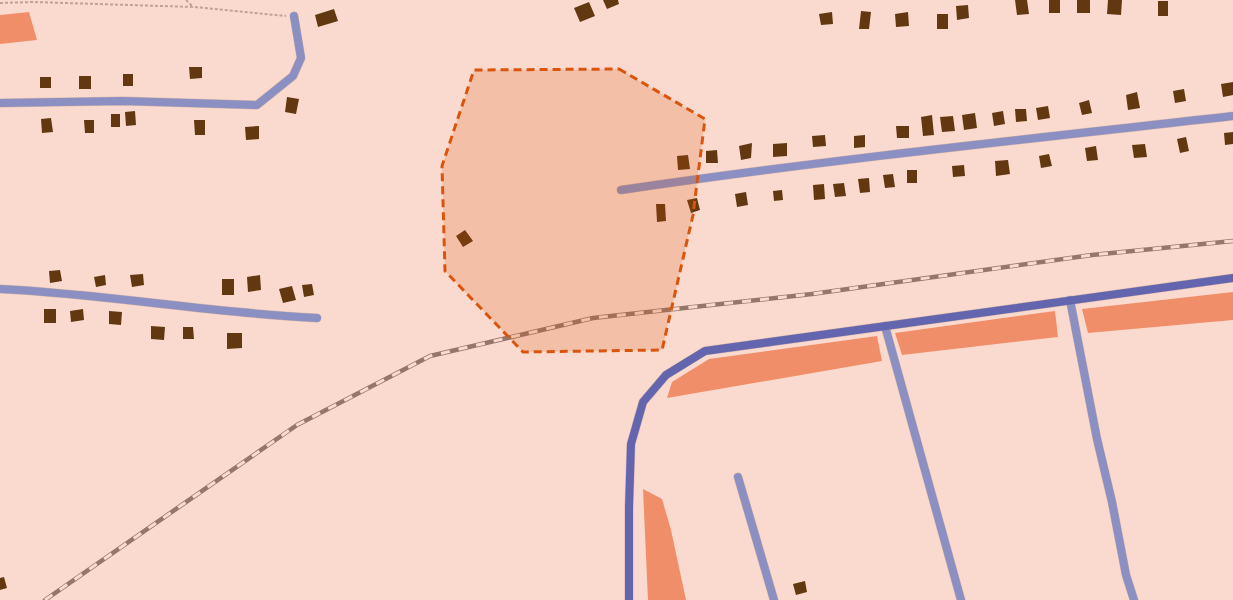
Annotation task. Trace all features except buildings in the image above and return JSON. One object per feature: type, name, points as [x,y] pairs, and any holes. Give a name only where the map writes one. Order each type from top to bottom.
[{"type":"street","points":[[0,102],[124,100],[257,105],[293,76],[301,58],[294,16]]},
{"type":"street","points":[[621,190],[724,175],[1233,116]]},
{"type":"street","points":[[629,600],[631,444],[643,402],[666,375],[705,351],[1233,278]]},
{"type":"street","points":[[0,290],[51,292],[266,316],[317,318]]},
{"type":"street","points":[[1070,300],[1097,439],[1112,502],[1126,575],[1134,600]]},
{"type":"street","points":[[885,326],[961,600]]},
{"type":"street","points":[[738,477],[774,600]]},
{"type":"path","points":[[186,0],[194,7]]},
{"type":"path","points":[[0,3],[33,2],[194,7],[294,16]]},
{"type":"highlighted area","points":[[619,69],[705,119],[693,215],[662,350],[523,352],[445,271],[442,166],[474,70]]},
{"type":"shaded area","points":[[29,12],[37,40],[0,44],[0,15]]},
{"type":"shaded area","points":[[1233,292],[1233,320],[1088,333],[1082,309]]},
{"type":"shaded area","points":[[1055,311],[1058,337],[902,355],[895,333]]},
{"type":"shaded area","points":[[877,336],[882,361],[667,398],[672,382],[709,359]]},
{"type":"shaded area","points":[[643,489],[662,499],[671,530],[686,600],[648,600]]},
{"type":"railway","points":[[45,600],[297,425],[430,356],[593,318],[812,294],[1092,255],[1233,241]]}]
